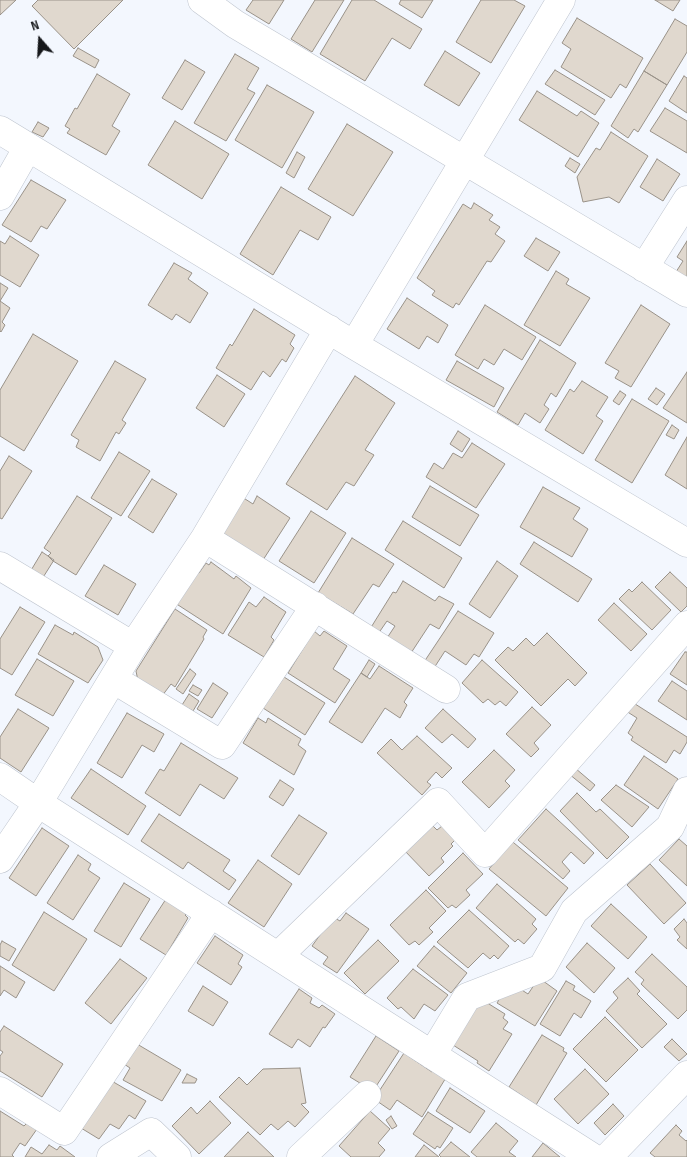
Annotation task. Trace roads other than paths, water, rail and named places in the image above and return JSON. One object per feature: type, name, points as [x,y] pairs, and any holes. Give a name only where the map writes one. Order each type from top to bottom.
[{"type":"street","points":[[202,0],[235,24],[687,293]]},
{"type":"street","points":[[354,344],[561,0]]},
{"type":"street","points":[[0,130],[687,543]]},
{"type":"street","points":[[0,196],[28,147]]},
{"type":"street","points":[[644,268],[687,200]]},
{"type":"street","points":[[0,859],[38,803],[133,646],[205,538],[329,329]]},
{"type":"street","points":[[205,538],[446,689]]},
{"type":"street","points":[[0,566],[133,646]]},
{"type":"street","points":[[113,680],[222,745],[315,606]]},
{"type":"street","points":[[278,956],[438,802],[485,853],[687,625]]},
{"type":"street","points":[[0,777],[592,1157]]},
{"type":"street","points":[[432,1055],[467,997],[542,968],[574,911],[670,827],[687,790]]},
{"type":"street","points":[[0,1090],[64,1131],[211,913]]},
{"type":"street","points":[[608,1157],[683,1089]]},
{"type":"street","points":[[302,1157],[367,1096]]},
{"type":"street","points":[[111,1157],[151,1132],[176,1157]]}]
